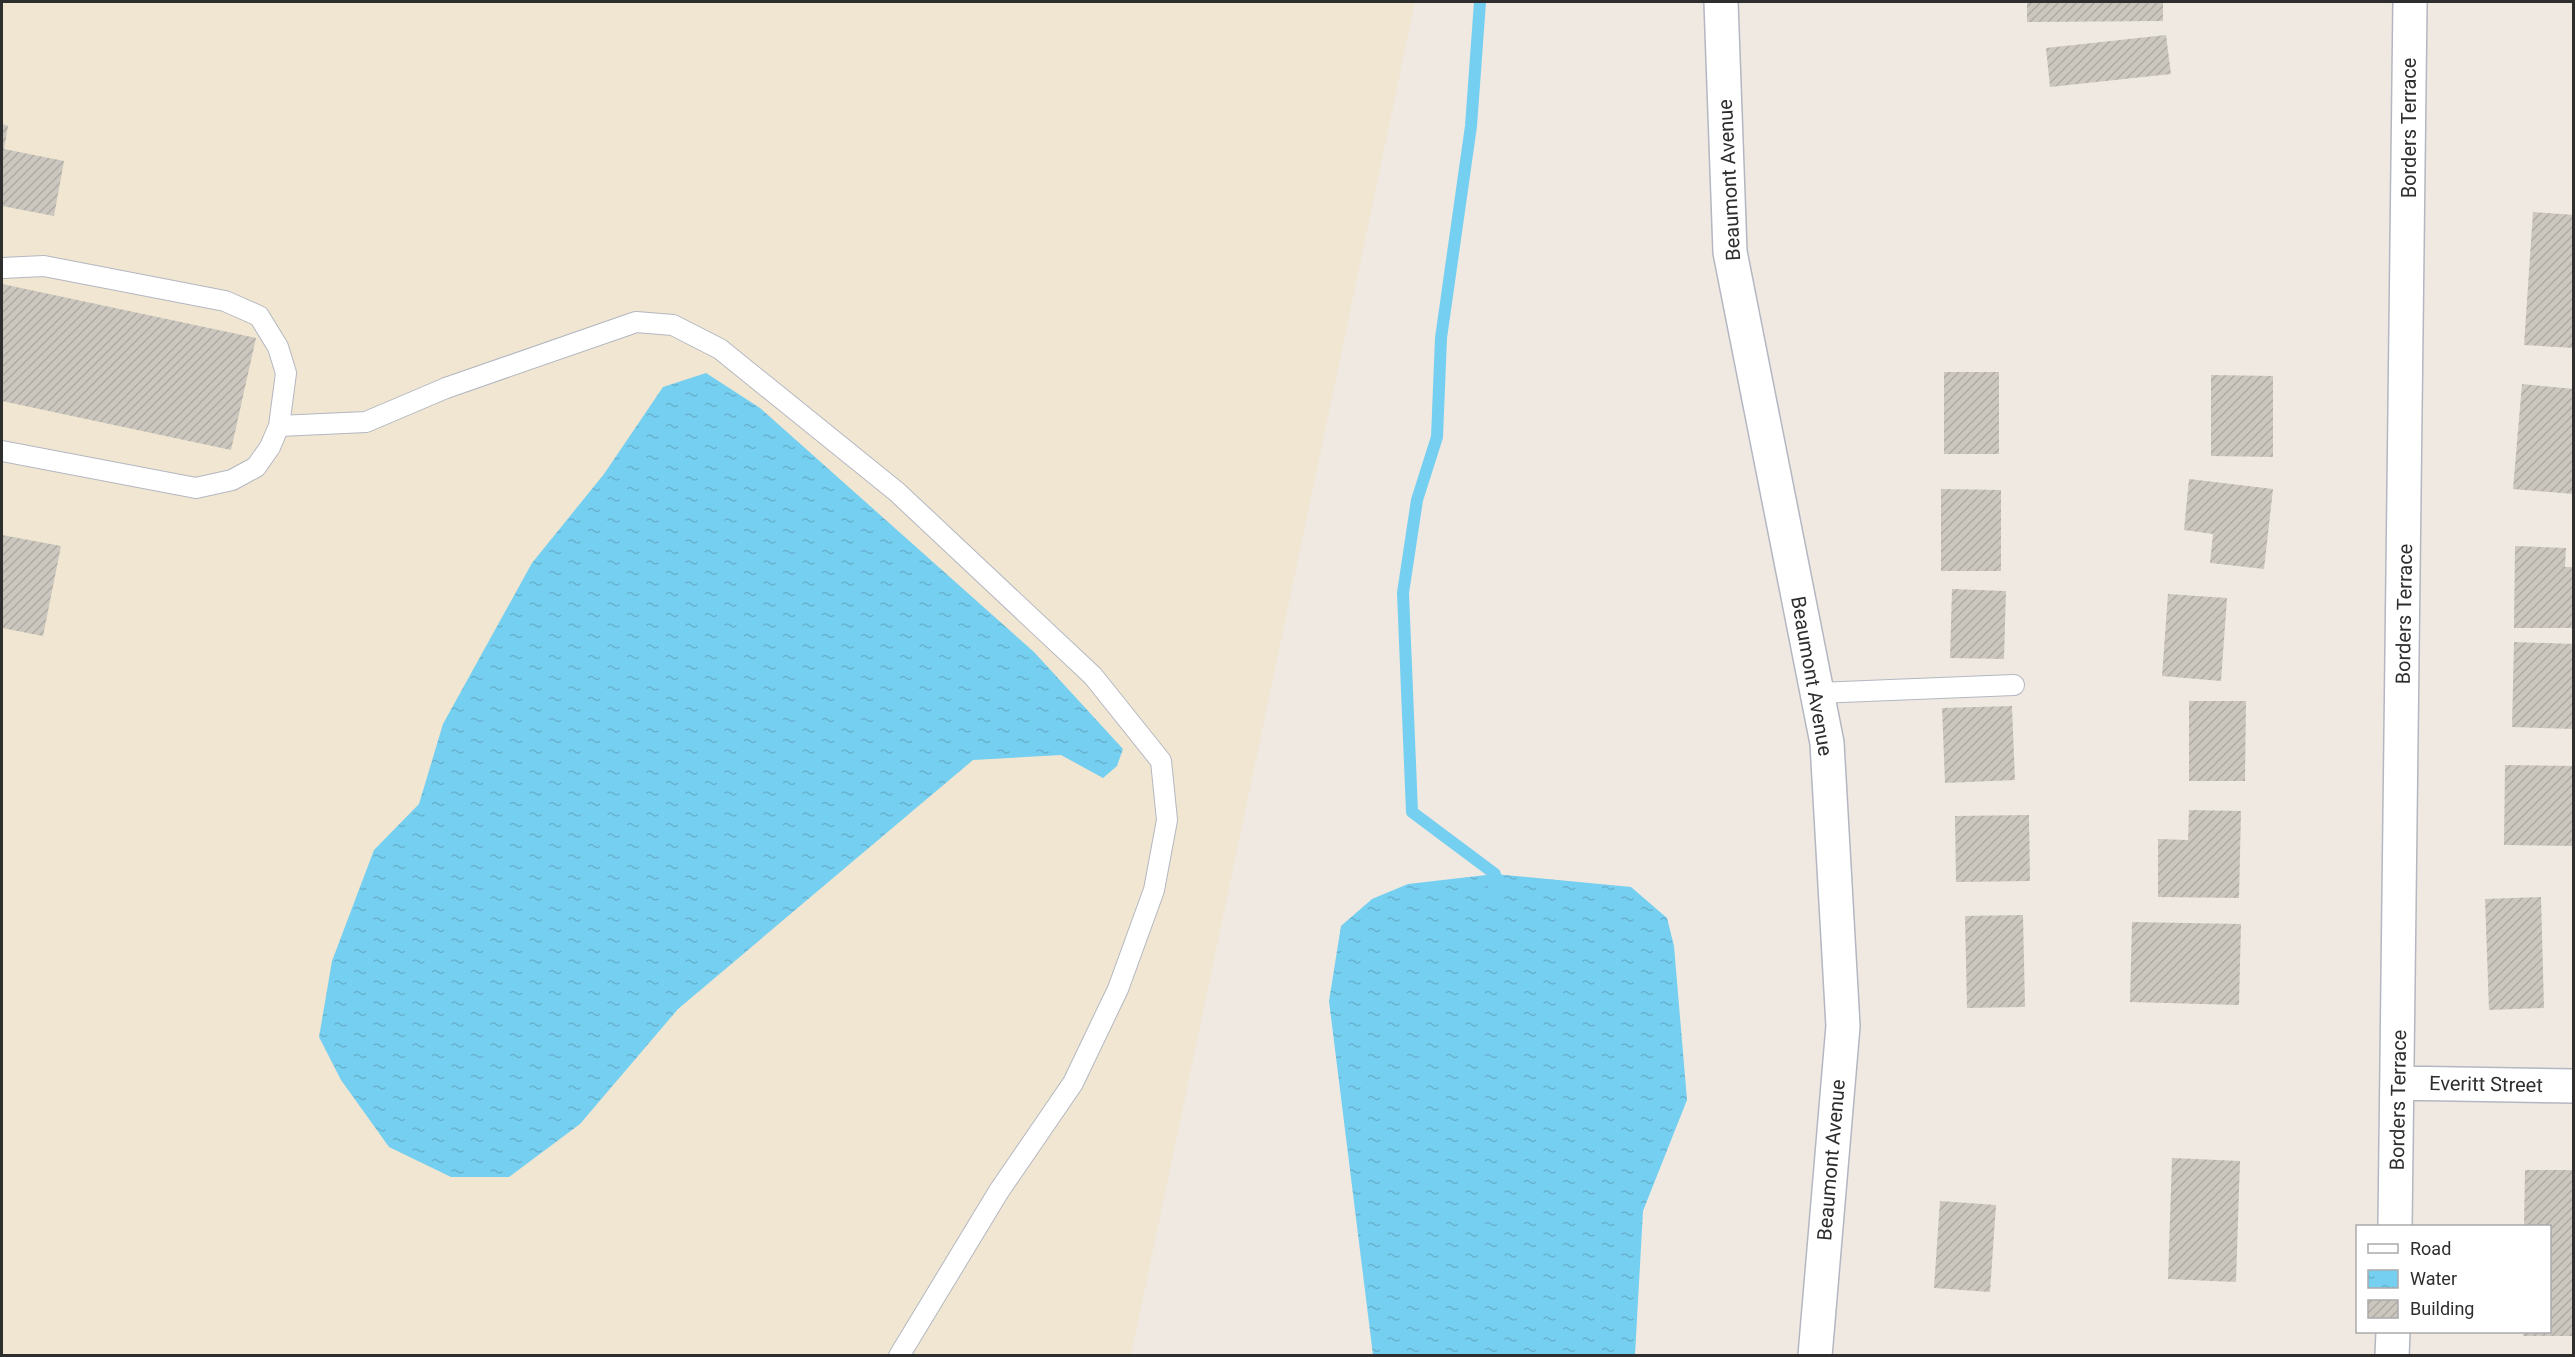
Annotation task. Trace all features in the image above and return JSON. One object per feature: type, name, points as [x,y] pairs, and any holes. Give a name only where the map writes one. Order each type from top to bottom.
[{"type":"street","name":"Beaumont Avenue","points":[[1721,2],[1730,252],[1827,743],[1843,1026],[1815,1356]]},
{"type":"street","name":"Borders Terrace","points":[[2395,1225],[2410,2]]},
{"type":"street","name":"Everitt Street","points":[[2398,1083],[2574,1086]]},
{"type":"street","points":[[2392,1356],[2393,1333]]},
{"type":"lane","points":[[2,268],[44,266],[225,301],[259,316],[278,347],[286,373],[279,426],[270,447],[256,467],[232,480],[196,488],[2,451]]},
{"type":"lane","points":[[279,426],[366,422],[446,388],[636,322],[673,325],[720,349],[897,492],[1093,676],[1161,761],[1167,820],[1154,890],[1118,989],[1073,1083],[999,1191],[899,1356]]},
{"type":"lane","points":[[1816,693],[2014,685]]},
{"type":"shaded area","points":[[2,2],[1415,2],[1131,1355],[2,1356]]},
{"type":"water","points":[[706,373],[760,408],[1034,652],[1123,749],[1117,766],[1103,778],[1061,755],[973,760],[678,1009],[580,1124],[509,1177],[451,1177],[389,1147],[341,1080],[319,1037],[332,961],[374,850],[419,804],[443,724],[532,563],[604,474],[663,387]]},
{"type":"water","points":[[1495,874],[1631,887],[1667,918],[1674,946],[1687,1100],[1643,1211],[1635,1355],[1373,1355],[1329,1001],[1341,926],[1372,899],[1408,884]]},
{"type":"building","points":[[2027,2],[2163,2],[2163,21],[2027,22]]},
{"type":"building","points":[[2166,35],[2171,74],[2050,87],[2046,48]]},
{"type":"building","points":[[2,124],[8,126],[4,149],[64,161],[54,216],[2,206]]},
{"type":"building","points":[[2533,212],[2574,215],[2574,348],[2524,345]]},
{"type":"building","points":[[2,284],[256,338],[231,450],[2,401]]},
{"type":"building","points":[[1944,372],[1999,372],[1999,454],[1944,454]]},
{"type":"building","points":[[2211,375],[2273,376],[2273,457],[2211,456]]},
{"type":"building","points":[[2522,384],[2574,389],[2574,494],[2513,489]]},
{"type":"building","points":[[2189,479],[2273,489],[2264,569],[2210,563],[2213,534],[2184,530]]},
{"type":"building","points":[[1941,489],[2001,490],[2001,571],[1941,571]]},
{"type":"building","points":[[2,535],[61,546],[43,636],[2,628]]},
{"type":"building","points":[[2515,546],[2566,548],[2565,567],[2574,567],[2574,628],[2514,628]]},
{"type":"building","points":[[1952,589],[2006,591],[2004,659],[1950,658]]},
{"type":"building","points":[[2168,594],[2227,598],[2221,681],[2162,676]]},
{"type":"building","points":[[2514,642],[2574,644],[2574,729],[2512,727]]},
{"type":"building","points":[[2189,701],[2246,701],[2245,781],[2189,781]]},
{"type":"building","points":[[2012,706],[2015,780],[1945,783],[1942,708]]},
{"type":"building","points":[[2505,765],[2574,766],[2572,846],[2504,845]]},
{"type":"building","points":[[2189,810],[2241,811],[2239,898],[2158,897],[2158,839],[2188,840]]},
{"type":"building","points":[[2029,815],[2030,881],[1956,882],[1955,816]]},
{"type":"building","points":[[2541,897],[2544,1008],[2489,1010],[2485,899]]},
{"type":"building","points":[[2023,915],[2025,1007],[1967,1008],[1965,916]]},
{"type":"building","points":[[2132,922],[2241,924],[2239,1005],[2130,1002]]},
{"type":"building","points":[[2172,1158],[2240,1161],[2236,1282],[2168,1279]]},
{"type":"building","points":[[2525,1170],[2574,1170],[2574,1336],[2523,1336],[2523,1333],[2551,1333],[2551,1225],[2524,1225]]},
{"type":"building","points":[[1940,1201],[1996,1205],[1990,1292],[1934,1288]]},
{"type":"waterway","points":[[1480,2],[1471,126],[1441,338],[1437,437],[1417,500],[1403,593],[1412,812],[1495,874],[1494,888]]}]
